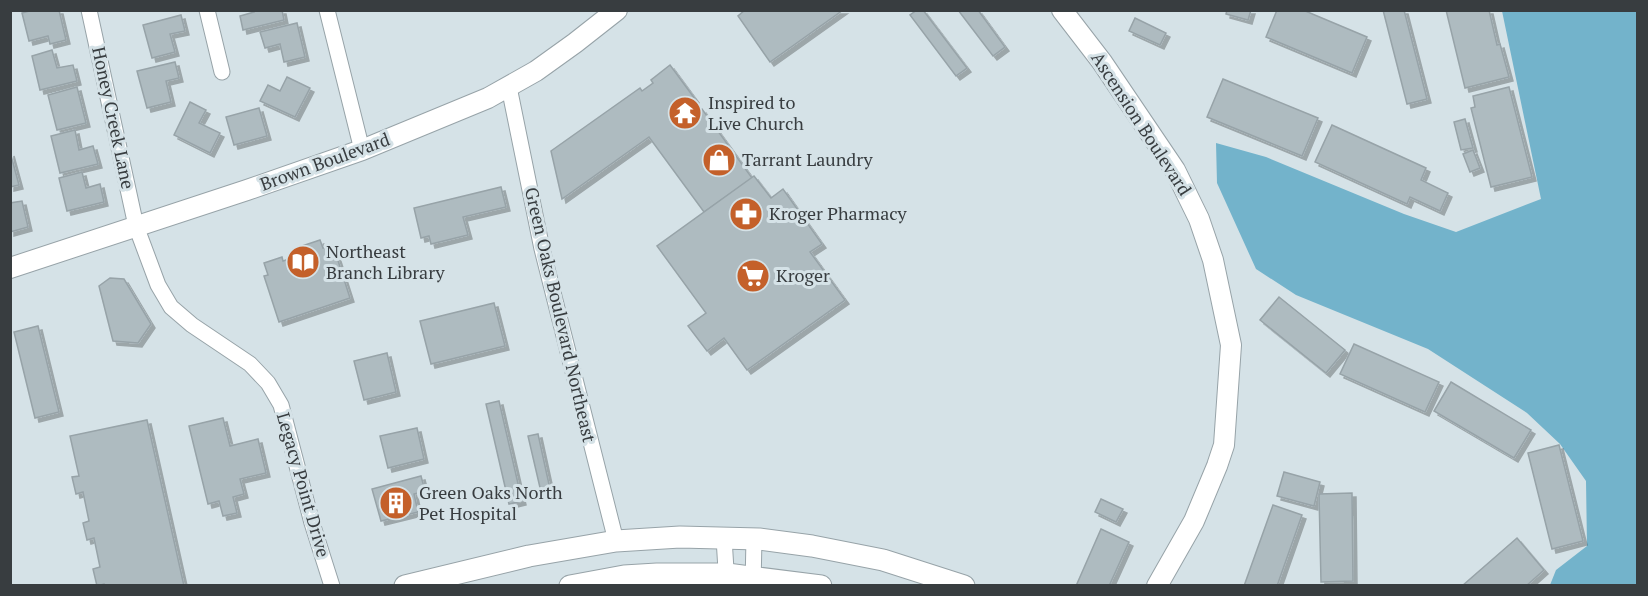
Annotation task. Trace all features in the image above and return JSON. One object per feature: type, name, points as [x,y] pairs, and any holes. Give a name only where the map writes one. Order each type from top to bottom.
[{"type":"main road","points":[[405,585],[529,556],[616,542],[680,537],[754,538],[812,546],[883,560],[964,585]]},
{"type":"main road","points":[[570,585],[624,576],[821,585]]},
{"type":"street","points":[[207,10],[222,72]]},
{"type":"street","points":[[327,10],[362,150]]},
{"type":"street","name":"Brown Boulevard","points":[[10,268],[362,150],[488,98],[561,54],[617,10]]},
{"type":"street","name":"Ascension Boulevard","points":[[1062,10],[1102,62],[1175,170],[1199,219],[1214,260],[1231,345],[1224,445],[1221,456],[1194,521],[1157,585]]},
{"type":"street","name":"Honey Creek Lane","points":[[91,11],[136,225]]},
{"type":"street","name":"Green Oaks Boulevard Northeast","points":[[509,87],[542,249],[616,542]]},
{"type":"street","name":"Legacy Point Drive","points":[[136,225],[158,285],[171,307],[192,325],[250,364],[268,383],[281,405],[312,523],[332,585]]},
{"type":"street","points":[[724,538],[727,580]]},
{"type":"street","points":[[753,581],[754,538]]},
{"type":"shaded area","points":[[1502,11],[1637,11],[1637,585],[1550,585],[1556,570],[1587,546],[1586,481],[1560,444],[1527,413],[1428,349],[1296,295],[1256,269],[1217,183],[1216,143],[1266,157],[1404,214],[1456,232],[1541,199]]},
{"type":"building","points":[[33,10],[59,10],[66,40],[50,44],[48,36],[29,41],[22,13]]},
{"type":"building","points":[[253,10],[282,10],[284,20],[243,30],[240,16],[254,12]]},
{"type":"building","points":[[745,10],[843,10],[770,62],[738,16]]},
{"type":"building","points":[[917,10],[923,10],[967,68],[956,76],[910,15]]},
{"type":"building","points":[[958,10],[978,10],[1005,47],[993,56]]},
{"type":"building","points":[[1227,10],[1251,10],[1248,20],[1226,14]]},
{"type":"building","points":[[1277,10],[1303,10],[1367,37],[1352,73],[1266,37]]},
{"type":"building","points":[[1383,10],[1404,10],[1427,99],[1407,104]]},
{"type":"building","points":[[1446,10],[1489,10],[1497,45],[1500,44],[1509,77],[1465,88]]},
{"type":"building","points":[[181,15],[185,31],[170,34],[175,52],[152,58],[143,25]]},
{"type":"building","points":[[1135,18],[1166,33],[1160,45],[1129,31]]},
{"type":"building","points":[[297,23],[305,57],[284,62],[280,44],[265,48],[260,32]]},
{"type":"building","points":[[52,50],[57,68],[73,65],[77,81],[40,90],[32,56]]},
{"type":"building","points":[[175,62],[179,78],[166,81],[171,102],[147,108],[137,71]]},
{"type":"building","points":[[670,65],[695,99],[689,104],[696,114],[702,109],[752,178],[704,212],[649,137],[562,199],[551,151],[640,88],[642,91],[653,83],[651,80]]},
{"type":"building","points":[[287,77],[310,88],[295,117],[260,101],[268,85],[280,91]]},
{"type":"building","points":[[1223,79],[1318,118],[1302,156],[1207,117]]},
{"type":"building","points":[[77,87],[86,123],[57,130],[48,95]]},
{"type":"building","points":[[1509,87],[1532,177],[1491,187],[1471,108],[1475,107],[1473,96]]},
{"type":"building","points":[[190,102],[206,110],[199,123],[220,133],[210,153],[174,135]]},
{"type":"building","points":[[259,108],[267,136],[234,145],[226,117]]},
{"type":"building","points":[[1465,119],[1473,148],[1461,150],[1454,122]]},
{"type":"building","points":[[1332,125],[1426,168],[1421,180],[1448,193],[1440,211],[1410,197],[1407,204],[1315,162]]},
{"type":"building","points":[[75,130],[79,150],[93,146],[98,164],[60,173],[51,136]]},
{"type":"building","points":[[1473,150],[1480,168],[1470,172],[1463,154]]},
{"type":"building","points":[[10,152],[19,185],[10,187]]},
{"type":"building","points":[[82,172],[86,188],[100,184],[104,202],[67,211],[59,178]]},
{"type":"building","name":"Kroger","points":[[754,176],[771,198],[783,189],[822,244],[810,252],[845,300],[747,370],[724,338],[707,351],[688,326],[706,313],[657,246]]},
{"type":"building","points":[[501,187],[506,207],[463,217],[468,235],[431,244],[429,236],[421,238],[414,208]]},
{"type":"building","points":[[22,201],[28,227],[10,232],[10,203]]},
{"type":"building","points":[[320,240],[323,248],[333,245],[350,298],[279,322],[264,276],[268,275],[264,263],[282,257],[283,261],[305,254],[302,246]]},
{"type":"building","points":[[110,278],[124,279],[151,324],[138,343],[113,341],[99,286]]},
{"type":"building","points":[[1279,297],[1345,350],[1326,373],[1260,320]]},
{"type":"building","points":[[494,303],[505,346],[431,364],[420,321]]},
{"type":"building","points":[[38,326],[59,412],[35,418],[14,332]]},
{"type":"building","points":[[1354,344],[1439,382],[1425,412],[1340,374]]},
{"type":"building","points":[[387,353],[396,392],[364,400],[354,361]]},
{"type":"building","points":[[1451,382],[1531,430],[1514,458],[1434,411]]},
{"type":"building","points":[[499,401],[522,501],[509,504],[486,404]]},
{"type":"building","points":[[223,418],[230,446],[258,439],[266,473],[240,479],[244,494],[233,497],[237,513],[223,516],[219,501],[208,504],[189,426]]},
{"type":"building","points":[[147,420],[184,586],[104,586],[104,584],[97,586],[93,569],[100,567],[94,538],[87,540],[83,523],[89,521],[83,492],[76,494],[72,477],[79,476],[70,436]]},
{"type":"building","points":[[417,428],[424,459],[388,468],[380,436]]},
{"type":"building","points":[[538,434],[550,489],[541,492],[528,436]]},
{"type":"building","points":[[1559,445],[1583,541],[1552,549],[1528,453]]},
{"type":"building","points":[[1284,472],[1320,482],[1314,506],[1277,496]]},
{"type":"building","name":"Green Oaks North Pet Hospital","points":[[421,476],[425,491],[414,494],[418,512],[381,521],[372,489]]},
{"type":"building","points":[[1352,493],[1353,581],[1321,582],[1319,494]]},
{"type":"building","points":[[1101,499],[1123,509],[1116,522],[1095,512]]},
{"type":"building","points":[[1273,505],[1302,515],[1277,586],[1244,586]]},
{"type":"building","points":[[1101,529],[1129,542],[1109,586],[1076,586]]},
{"type":"building","points":[[1517,538],[1544,570],[1526,586],[1462,586]]},
{"type":"place","name":"Inspired to Live Church","points":[[685,113]]},
{"type":"place","name":"Tarrant Laundry","points":[[719,160]]},
{"type":"place","name":"Kroger Pharmacy","points":[[746,214]]},
{"type":"place","name":"Northeast Branch Library","points":[[303,262]]},
{"type":"place","name":"Kroger","points":[[753,276]]},
{"type":"place","name":"Green Oaks North Pet Hospital","points":[[396,503]]}]
